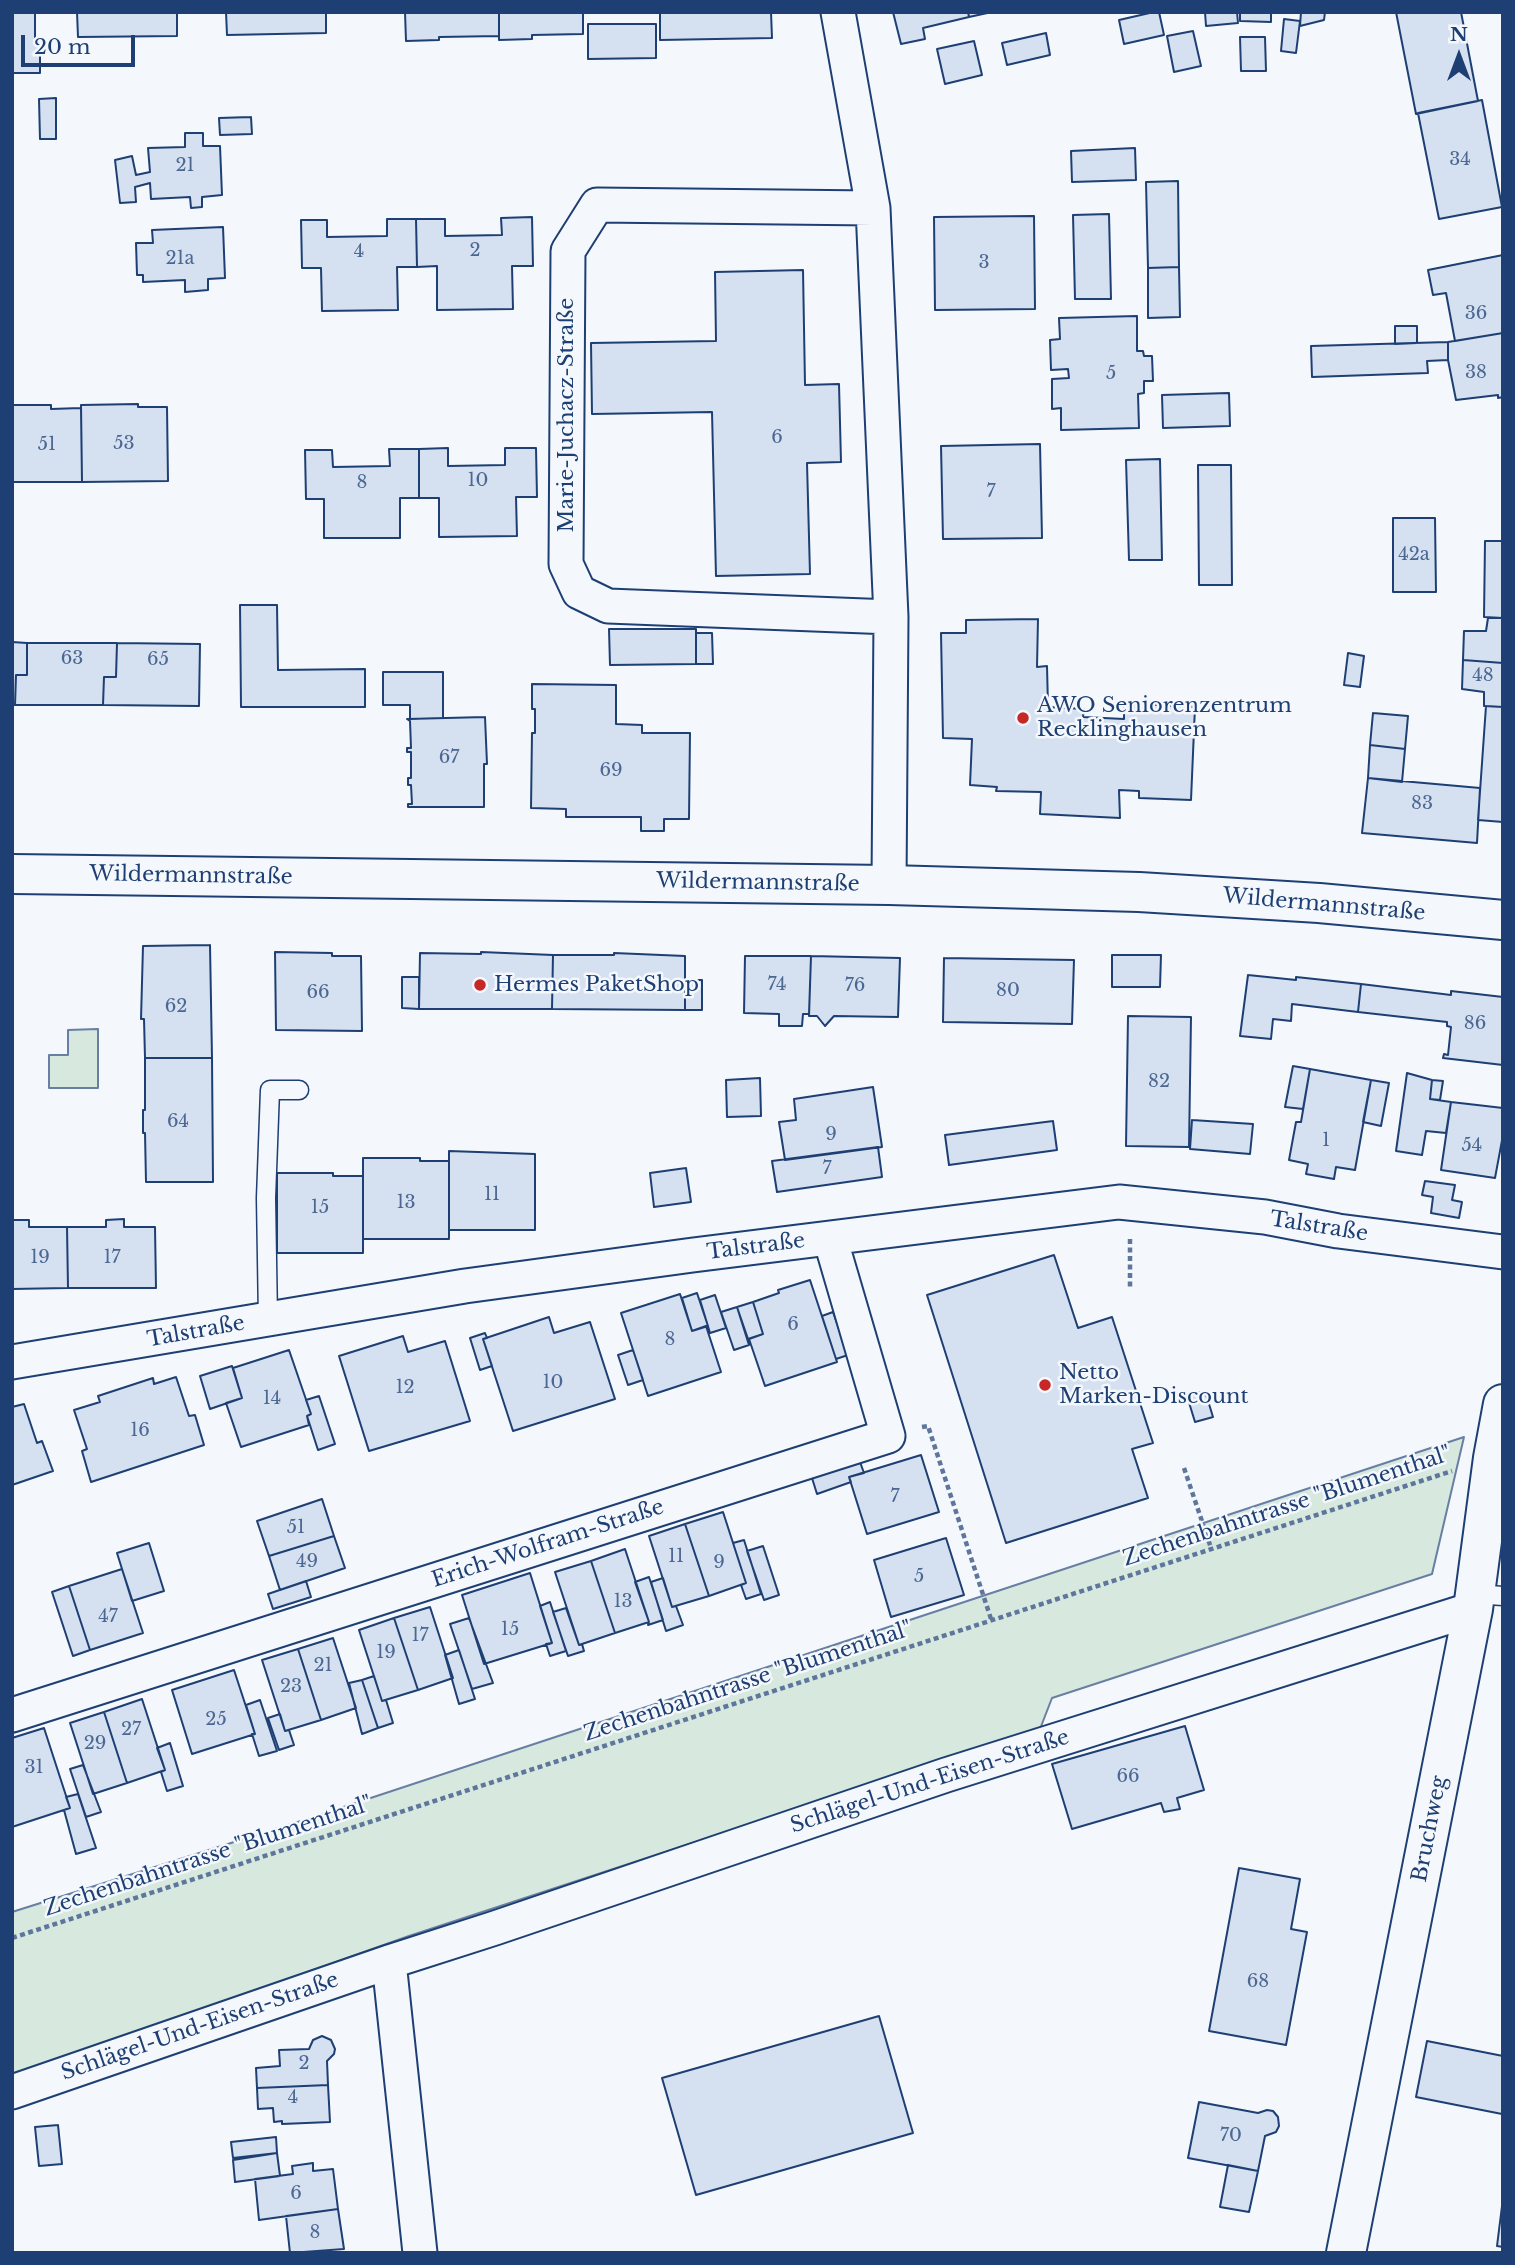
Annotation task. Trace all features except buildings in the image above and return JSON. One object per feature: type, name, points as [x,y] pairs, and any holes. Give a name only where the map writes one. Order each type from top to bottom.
[{"type":"street","points":[[838,12],[873,208],[891,617],[889,885]]},
{"type":"street","name":"Marie-Juchacz-Straße","points":[[873,208],[597,205],[568,251],[566,564],[579,592],[608,606],[891,617]]},
{"type":"street","name":"Wildermannstraße","points":[[12,874],[889,885],[1139,892],[1319,903],[1503,920]]},
{"type":"street","name":"Talstraße","points":[[12,1362],[464,1286],[1119,1202],[1265,1217],[1338,1231],[1503,1252]]},
{"type":"street","points":[[830,1238],[887,1436]]},
{"type":"street","name":"Bruchweg","points":[[1346,2253],[1484,1600],[1493,1458],[1503,1404]]},
{"type":"street","name":"Erich-Wolfram-Straße","points":[[12,1715],[887,1436]]},
{"type":"street","name":"Schlägel-Und-Eisen-Straße","points":[[12,2092],[388,1962],[946,1775],[1484,1600]]},
{"type":"street","points":[[388,1962],[420,2253]]},
{"type":"lane","points":[[268,1320],[266,1198],[270,1090],[299,1090]]},
{"type":"path","points":[[1130,1288],[1132,1203]]},
{"type":"path","points":[[887,1436],[928,1426],[991,1619]]},
{"type":"path","name":"Zechenbahntrasse \"Blumenthal\"","points":[[12,1938],[1493,1458]]},
{"type":"path","points":[[1184,1468],[1211,1548]]},
{"type":"shaded area","points":[[98,1029],[98,1088],[49,1088],[49,1055],[68,1055],[68,1030]]},
{"type":"shaded area","points":[[1464,1437],[1432,1574],[1052,1698],[1040,1729],[409,1936],[12,2077],[12,1912],[304,1820]]},
{"type":"place","name":"AWO Seniorenzentrum Recklinghausen","points":[[1023,718]]},
{"type":"place","name":"Hermes PaketShop","points":[[480,985]]},
{"type":"place","name":"Netto Marken-Discount","points":[[1045,1385]]}]
